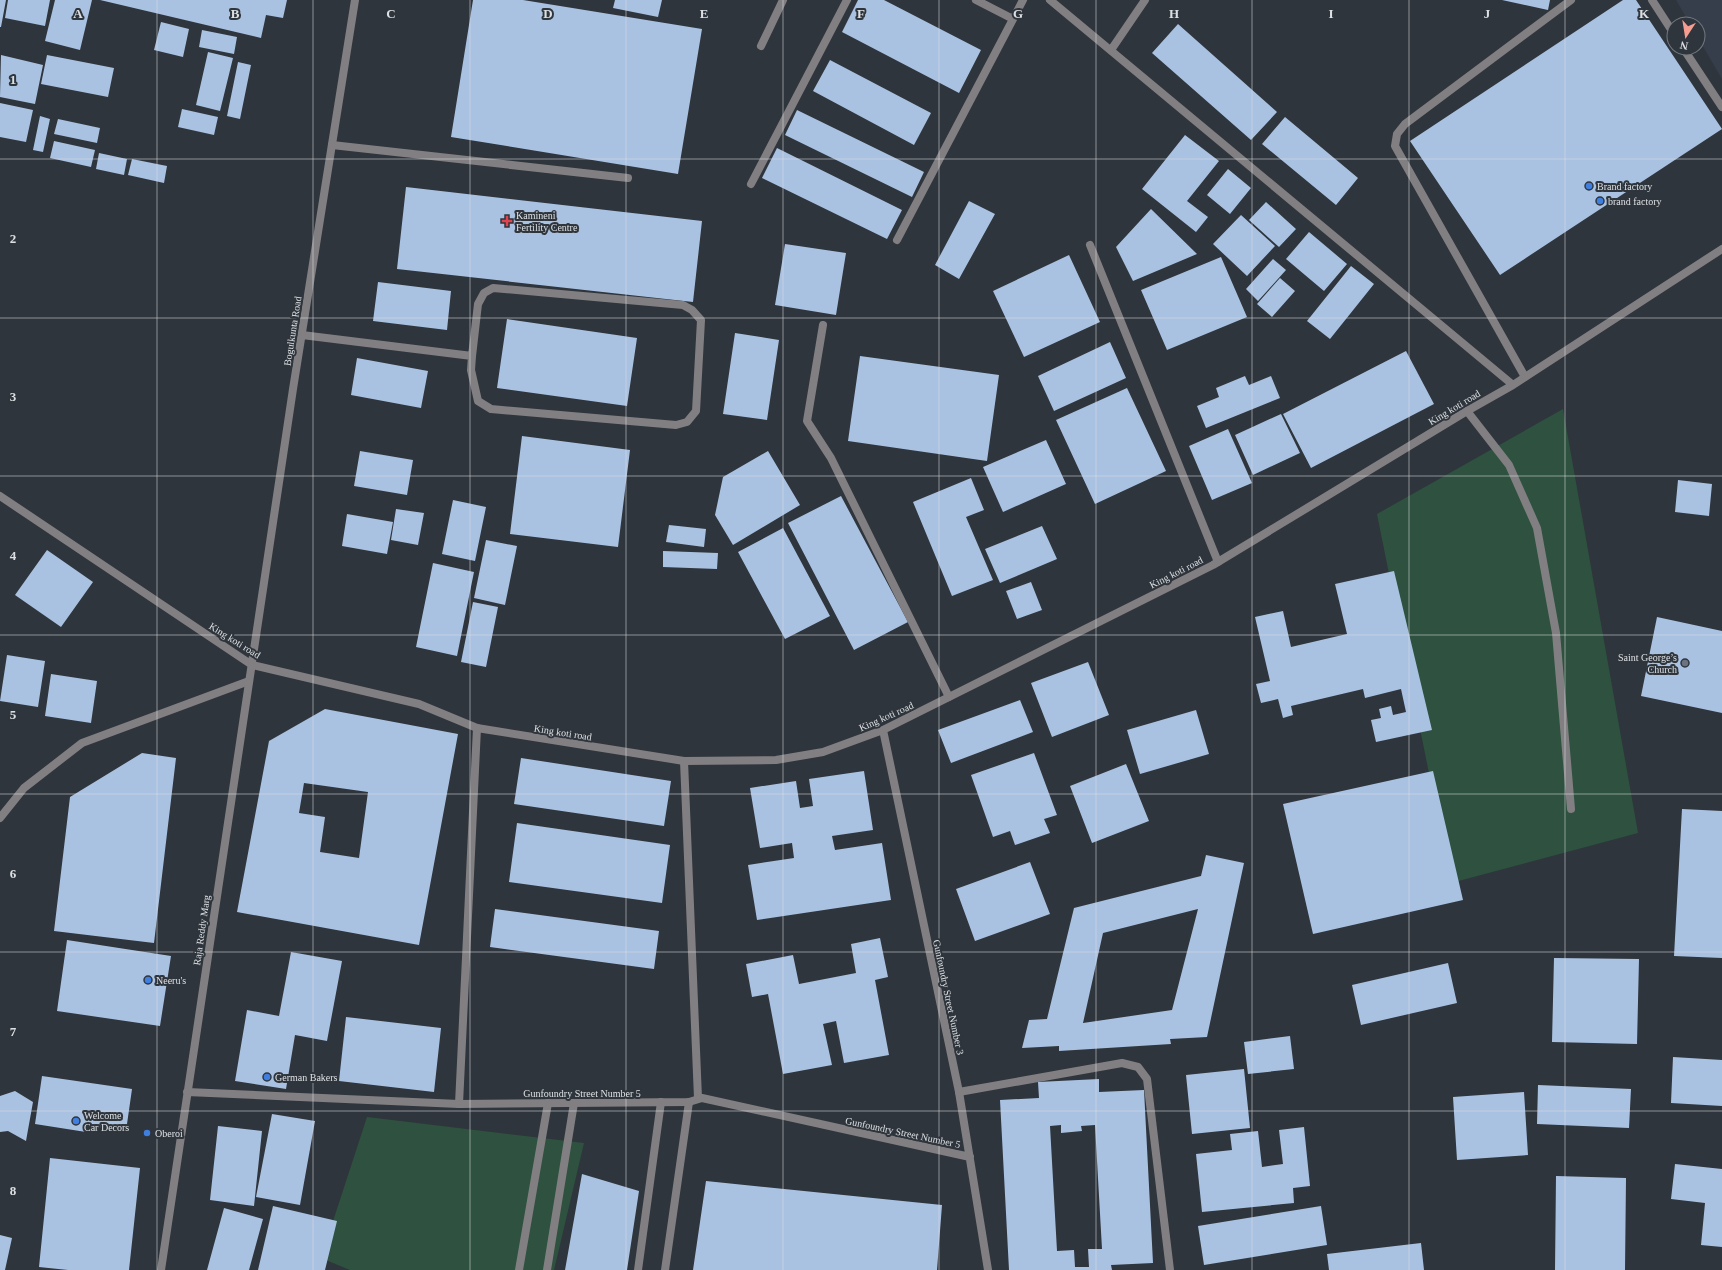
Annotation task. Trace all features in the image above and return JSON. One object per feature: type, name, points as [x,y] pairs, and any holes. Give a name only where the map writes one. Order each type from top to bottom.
[{"type":"street","name":"Bogulkunta Road","points":[[252,665],[355,0]]},
{"type":"street","points":[[761,46],[783,0]]},
{"type":"street","points":[[751,184],[847,0]]},
{"type":"street","points":[[976,0],[1013,19]]},
{"type":"street","points":[[897,240],[1023,0]]},
{"type":"street","points":[[1050,0],[1513,385]]},
{"type":"street","points":[[1111,50],[1145,0]]},
{"type":"street","points":[[1525,377],[1395,146],[1397,134],[1405,124],[1571,0]]},
{"type":"street","points":[[1652,0],[1666,22]]},
{"type":"street","points":[[1688,56],[1722,107]]},
{"type":"street","points":[[332,145],[628,178]]},
{"type":"street","points":[[1090,245],[1218,562]]},
{"type":"street","name":"King koti road","points":[[0,496],[252,665],[419,704],[477,728],[684,761],[776,760],[823,752],[883,730],[1218,562],[1467,411],[1513,385],[1722,249]]},
{"type":"street","points":[[493,288],[683,305],[692,310],[701,320],[696,410],[688,422],[676,425],[491,409],[478,400],[471,370],[472,356],[478,304],[484,293],[493,288]]},
{"type":"street","points":[[823,325],[807,421],[831,458],[949,697]]},
{"type":"street","points":[[302,335],[472,356]]},
{"type":"street","points":[[1467,411],[1509,465],[1537,528],[1556,633],[1571,810]]},
{"type":"street","name":"Raja Reddy Marg","points":[[161,1270],[252,665]]},
{"type":"street","points":[[0,818],[24,788],[82,743],[249,681]]},
{"type":"street","points":[[459,1104],[477,728]]},
{"type":"street","name":"Gunfoundry Street Number 3","points":[[883,730],[959,1092],[988,1270]]},
{"type":"street","points":[[684,761],[698,1098]]},
{"type":"street","points":[[959,1092],[1122,1063],[1138,1067],[1147,1079],[1170,1270]]},
{"type":"street","name":"Gunfoundry Street Number 5","points":[[187,1092],[459,1104],[689,1102],[698,1098],[970,1157]]},
{"type":"street","points":[[638,1270],[661,1102]]},
{"type":"street","points":[[665,1270],[689,1102]]},
{"type":"street","points":[[519,1270],[548,1103]]},
{"type":"street","points":[[546,1270],[574,1103]]},
{"type":"shaded area","points":[[1676,0],[1722,0],[1722,79],[1706,52],[1706,16],[1685,16]]},
{"type":"green space","points":[[1563,409],[1638,833],[1451,883],[1377,514]]},
{"type":"green space","points":[[367,1117],[584,1143],[554,1270],[350,1270],[321,1258]]},
{"type":"building","points":[[0,0],[6,0],[1,27],[0,27]]},
{"type":"building","points":[[8,0],[50,0],[45,26],[5,18]]},
{"type":"building","points":[[55,0],[92,0],[80,50],[45,41]]},
{"type":"building","points":[[100,0],[287,0],[283,18],[266,15],[261,38]]},
{"type":"building","points":[[473,0],[523,0],[702,29],[678,174],[451,137]]},
{"type":"building","points":[[615,0],[662,0],[658,17],[613,8]]},
{"type":"building","points":[[858,0],[884,0],[981,50],[959,93],[842,32]]},
{"type":"building","points":[[1502,0],[1550,0],[1548,10]]},
{"type":"building","points":[[1623,0],[1636,0],[1666,45],[1666,56],[1673,56],[1722,129],[1500,275],[1410,141]]},
{"type":"building","points":[[161,22],[189,29],[183,57],[154,50]]},
{"type":"building","points":[[1178,24],[1277,112],[1251,140],[1152,53]]},
{"type":"building","points":[[202,30],[237,37],[234,54],[199,47]]},
{"type":"building","points":[[208,52],[233,58],[220,111],[196,105]]},
{"type":"building","points":[[1,55],[43,65],[35,104],[0,97]]},
{"type":"building","points":[[47,55],[114,68],[108,97],[41,84]]},
{"type":"building","points":[[830,60],[931,113],[914,145],[813,91]]},
{"type":"building","points":[[238,62],[251,65],[240,119],[227,116]]},
{"type":"building","points":[[0,103],[33,110],[26,142],[0,137]]},
{"type":"building","points":[[182,109],[218,117],[214,135],[178,127]]},
{"type":"building","points":[[797,110],[924,172],[912,197],[785,135]]},
{"type":"building","points":[[40,116],[50,119],[43,152],[33,150]]},
{"type":"building","points":[[1285,117],[1358,178],[1336,205],[1262,144]]},
{"type":"building","points":[[58,119],[100,128],[97,143],[54,134]]},
{"type":"building","points":[[1185,135],[1219,161],[1187,201],[1208,217],[1196,232],[1142,189]]},
{"type":"building","points":[[54,141],[95,150],[91,167],[50,158]]},
{"type":"building","points":[[777,148],[902,210],[887,239],[762,178]]},
{"type":"building","points":[[99,153],[127,159],[124,175],[96,169]]},
{"type":"building","points":[[132,159],[167,166],[164,183],[128,175]]},
{"type":"building","points":[[1228,169],[1251,188],[1230,214],[1207,195]]},
{"type":"building","points":[[406,187],[702,221],[693,302],[397,269]]},
{"type":"building","points":[[969,201],[995,214],[959,279],[935,265]]},
{"type":"building","points":[[1266,202],[1296,229],[1279,247],[1249,220]]},
{"type":"building","points":[[1151,209],[1197,254],[1133,281],[1116,247]]},
{"type":"building","points":[[1241,215],[1275,246],[1247,276],[1213,244]]},
{"type":"building","points":[[1309,232],[1347,264],[1324,291],[1286,259]]},
{"type":"building","points":[[785,244],[846,253],[836,315],[775,305]]},
{"type":"building","points":[[1069,255],[1100,322],[1024,357],[993,291]]},
{"type":"building","points":[[1221,257],[1247,317],[1167,350],[1141,290]]},
{"type":"building","points":[[1273,259],[1286,270],[1258,301],[1246,289]]},
{"type":"building","points":[[1351,266],[1374,284],[1330,339],[1307,321]]},
{"type":"building","points":[[1280,278],[1295,291],[1272,317],[1257,304]]},
{"type":"building","points":[[378,282],[451,291],[447,330],[373,321]]},
{"type":"building","points":[[507,319],[637,338],[627,406],[497,388]]},
{"type":"building","points":[[735,333],[779,340],[767,420],[723,414]]},
{"type":"building","points":[[1110,342],[1126,378],[1054,411],[1038,376]]},
{"type":"building","points":[[1406,351],[1434,404],[1311,468],[1283,414]]},
{"type":"building","points":[[860,356],[999,375],[987,461],[848,441]]},
{"type":"building","points":[[357,358],[428,371],[421,408],[351,395]]},
{"type":"building","points":[[1245,376],[1249,385],[1271,376],[1280,398],[1206,428],[1197,406],[1219,397],[1216,388]]},
{"type":"building","points":[[1127,388],[1166,471],[1095,504],[1056,420]]},
{"type":"building","points":[[1281,414],[1300,453],[1253,475],[1235,435]]},
{"type":"building","points":[[1228,429],[1252,483],[1212,500],[1189,446]]},
{"type":"building","points":[[522,436],[630,450],[618,547],[510,534]]},
{"type":"building","points":[[1046,440],[1066,484],[1003,512],[983,467]]},
{"type":"building","points":[[360,451],[413,460],[407,495],[354,486]]},
{"type":"building","points":[[768,451],[800,505],[733,545],[715,515],[723,477]]},
{"type":"building","points":[[971,478],[984,510],[966,517],[993,580],[952,596],[913,502]]},
{"type":"building","points":[[1678,480],[1712,484],[1709,516],[1675,512]]},
{"type":"building","points":[[841,496],[908,622],[854,650],[788,523]]},
{"type":"building","points":[[453,500],[486,507],[475,561],[442,554]]},
{"type":"building","points":[[396,509],[424,513],[418,545],[391,540]]},
{"type":"building","points":[[347,514],[393,522],[387,554],[342,546]]},
{"type":"building","points":[[669,525],[706,529],[704,547],[666,542]]},
{"type":"building","points":[[1042,526],[1057,559],[1000,583],[985,549]]},
{"type":"building","points":[[783,528],[830,616],[785,639],[738,552]]},
{"type":"building","points":[[486,540],[517,546],[505,605],[474,598]]},
{"type":"building","points":[[47,550],[93,582],[61,627],[15,595]]},
{"type":"building","points":[[663,551],[718,553],[717,569],[663,567]]},
{"type":"building","points":[[433,563],[474,572],[457,656],[416,647]]},
{"type":"building","points":[[1394,571],[1432,730],[1376,742],[1371,720],[1381,718],[1379,709],[1391,706],[1393,715],[1406,712],[1401,689],[1365,698],[1363,689],[1291,706],[1293,715],[1283,718],[1278,699],[1261,703],[1256,684],[1270,681],[1255,617],[1283,611],[1291,647],[1347,634],[1335,584]]},
{"type":"building","points":[[1031,582],[1042,610],[1017,619],[1006,591]]},
{"type":"building","points":[[473,602],[498,607],[486,667],[461,662]]},
{"type":"building","name":"Saint George’s Church","points":[[1657,617],[1722,631],[1722,713],[1641,696]]},
{"type":"building","points":[[7,655],[45,661],[38,707],[0,701]]},
{"type":"building","points":[[1088,662],[1109,715],[1052,737],[1031,683]]},
{"type":"building","points":[[51,674],[97,681],[91,723],[45,716]]},
{"type":"building","points":[[1020,700],[1033,732],[951,763],[938,730]]},
{"type":"building","points":[[325,709],[458,734],[419,945],[237,912],[269,741]],"holes":[[[304,783],[368,792],[359,858],[320,852],[325,817],[299,813]]]},
{"type":"building","points":[[1196,710],[1209,754],[1140,774],[1127,730]]},
{"type":"building","points":[[142,753],[176,758],[154,943],[54,931],[70,797]]},
{"type":"building","points":[[1034,753],[1057,815],[1044,819],[1050,833],[1015,845],[1010,831],[993,837],[971,775]]},
{"type":"building","points":[[521,758],[671,781],[664,826],[514,804]]},
{"type":"building","points":[[1126,764],[1149,821],[1092,843],[1070,786]]},
{"type":"building","points":[[864,771],[873,830],[832,836],[835,850],[882,843],[891,900],[757,920],[748,865],[794,858],[792,843],[760,848],[750,788],[796,781],[800,808],[813,806],[809,779]]},
{"type":"building","points":[[1433,771],[1463,900],[1313,934],[1283,804]]},
{"type":"building","points":[[1682,809],[1722,811],[1722,958],[1674,956]]},
{"type":"building","points":[[517,823],[670,845],[662,903],[509,882]]},
{"type":"building","points":[[1206,855],[1244,863],[1207,1037],[1170,1039],[1171,1044],[1059,1051],[1059,1046],[1022,1048],[1029,1020],[1047,1019],[1074,908],[1201,876]],"holes":[[[1198,909],[1172,1010],[1083,1023],[1103,933]]]},
{"type":"building","points":[[1030,862],[1050,914],[975,941],[956,889]]},
{"type":"building","points":[[495,909],[659,931],[654,969],[490,947]]},
{"type":"building","points":[[880,938],[888,977],[875,980],[889,1055],[844,1063],[836,1021],[823,1024],[832,1065],[783,1074],[768,994],[752,997],[746,964],[793,955],[799,984],[856,973],[851,944]]},
{"type":"building","points":[[67,940],[171,956],[160,1026],[57,1011]]},
{"type":"building","points":[[291,952],[342,961],[327,1041],[295,1035],[286,1089],[235,1081],[247,1010],[279,1016]]},
{"type":"building","points":[[1554,958],[1639,959],[1637,1044],[1552,1042]]},
{"type":"building","points":[[1448,963],[1457,1003],[1361,1025],[1352,985]]},
{"type":"building","points":[[346,1017],[441,1028],[434,1092],[339,1081]]},
{"type":"building","points":[[1290,1036],[1294,1069],[1248,1074],[1244,1042]]},
{"type":"building","points":[[1673,1057],[1722,1060],[1722,1106],[1671,1103]]},
{"type":"building","points":[[1244,1069],[1250,1128],[1192,1134],[1186,1075]]},
{"type":"building","points":[[42,1076],[132,1089],[126,1131],[87,1126],[86,1132],[35,1124]]},
{"type":"building","points":[[1099,1079],[1099,1092],[1144,1090],[1153,1263],[1111,1265],[1112,1270],[1009,1270],[1000,1100],[1039,1098],[1038,1082]],"holes":[[[1061,1125],[1061,1133],[1082,1131],[1081,1126],[1095,1125],[1102,1249],[1088,1249],[1089,1267],[1075,1267],[1074,1250],[1057,1251],[1050,1126]]]},
{"type":"building","points":[[1538,1085],[1631,1089],[1629,1128],[1537,1124]]},
{"type":"building","points":[[15,1091],[33,1102],[26,1141],[8,1131],[0,1132],[0,1096]]},
{"type":"building","points":[[1524,1092],[1528,1155],[1457,1160],[1453,1097]]},
{"type":"building","points":[[272,1114],[315,1121],[300,1205],[256,1197]]},
{"type":"building","points":[[218,1126],[262,1131],[254,1206],[210,1200]]},
{"type":"building","points":[[1304,1127],[1310,1186],[1293,1188],[1294,1203],[1202,1212],[1196,1154],[1232,1150],[1230,1134],[1258,1131],[1262,1167],[1283,1164],[1279,1130]]},
{"type":"building","points":[[50,1158],[140,1168],[129,1270],[68,1270],[39,1267]]},
{"type":"building","points":[[1675,1164],[1722,1169],[1722,1247],[1701,1245],[1705,1203],[1671,1199]]},
{"type":"building","points":[[582,1174],[639,1191],[627,1270],[565,1270]]},
{"type":"building","points":[[1556,1176],[1626,1178],[1625,1270],[1555,1270]]},
{"type":"building","points":[[706,1181],[942,1205],[937,1270],[693,1270]]},
{"type":"building","points":[[273,1206],[337,1221],[325,1270],[258,1270]]},
{"type":"building","points":[[1321,1206],[1327,1245],[1204,1265],[1198,1226]]},
{"type":"building","points":[[224,1208],[263,1219],[249,1270],[207,1270]]},
{"type":"building","points":[[0,1235],[12,1238],[5,1270],[0,1270]]},
{"type":"building","points":[[1421,1243],[1424,1270],[1329,1270],[1327,1254]]},
{"type":"place","name":"Brand factory","points":[[1589,186]]},
{"type":"place","name":"brand factory","points":[[1600,201]]},
{"type":"place","name":"Kamineni Fertility Centre","points":[[507,221]]},
{"type":"place","name":"Saint George’s Church","points":[[1685,663]]},
{"type":"place","name":"Neeru's","points":[[148,980]]},
{"type":"place","name":"German Bakers","points":[[267,1077]]},
{"type":"place","name":"Welcome Car Decors","points":[[76,1121]]},
{"type":"place","name":"Oberoi","points":[[147,1133]]}]
